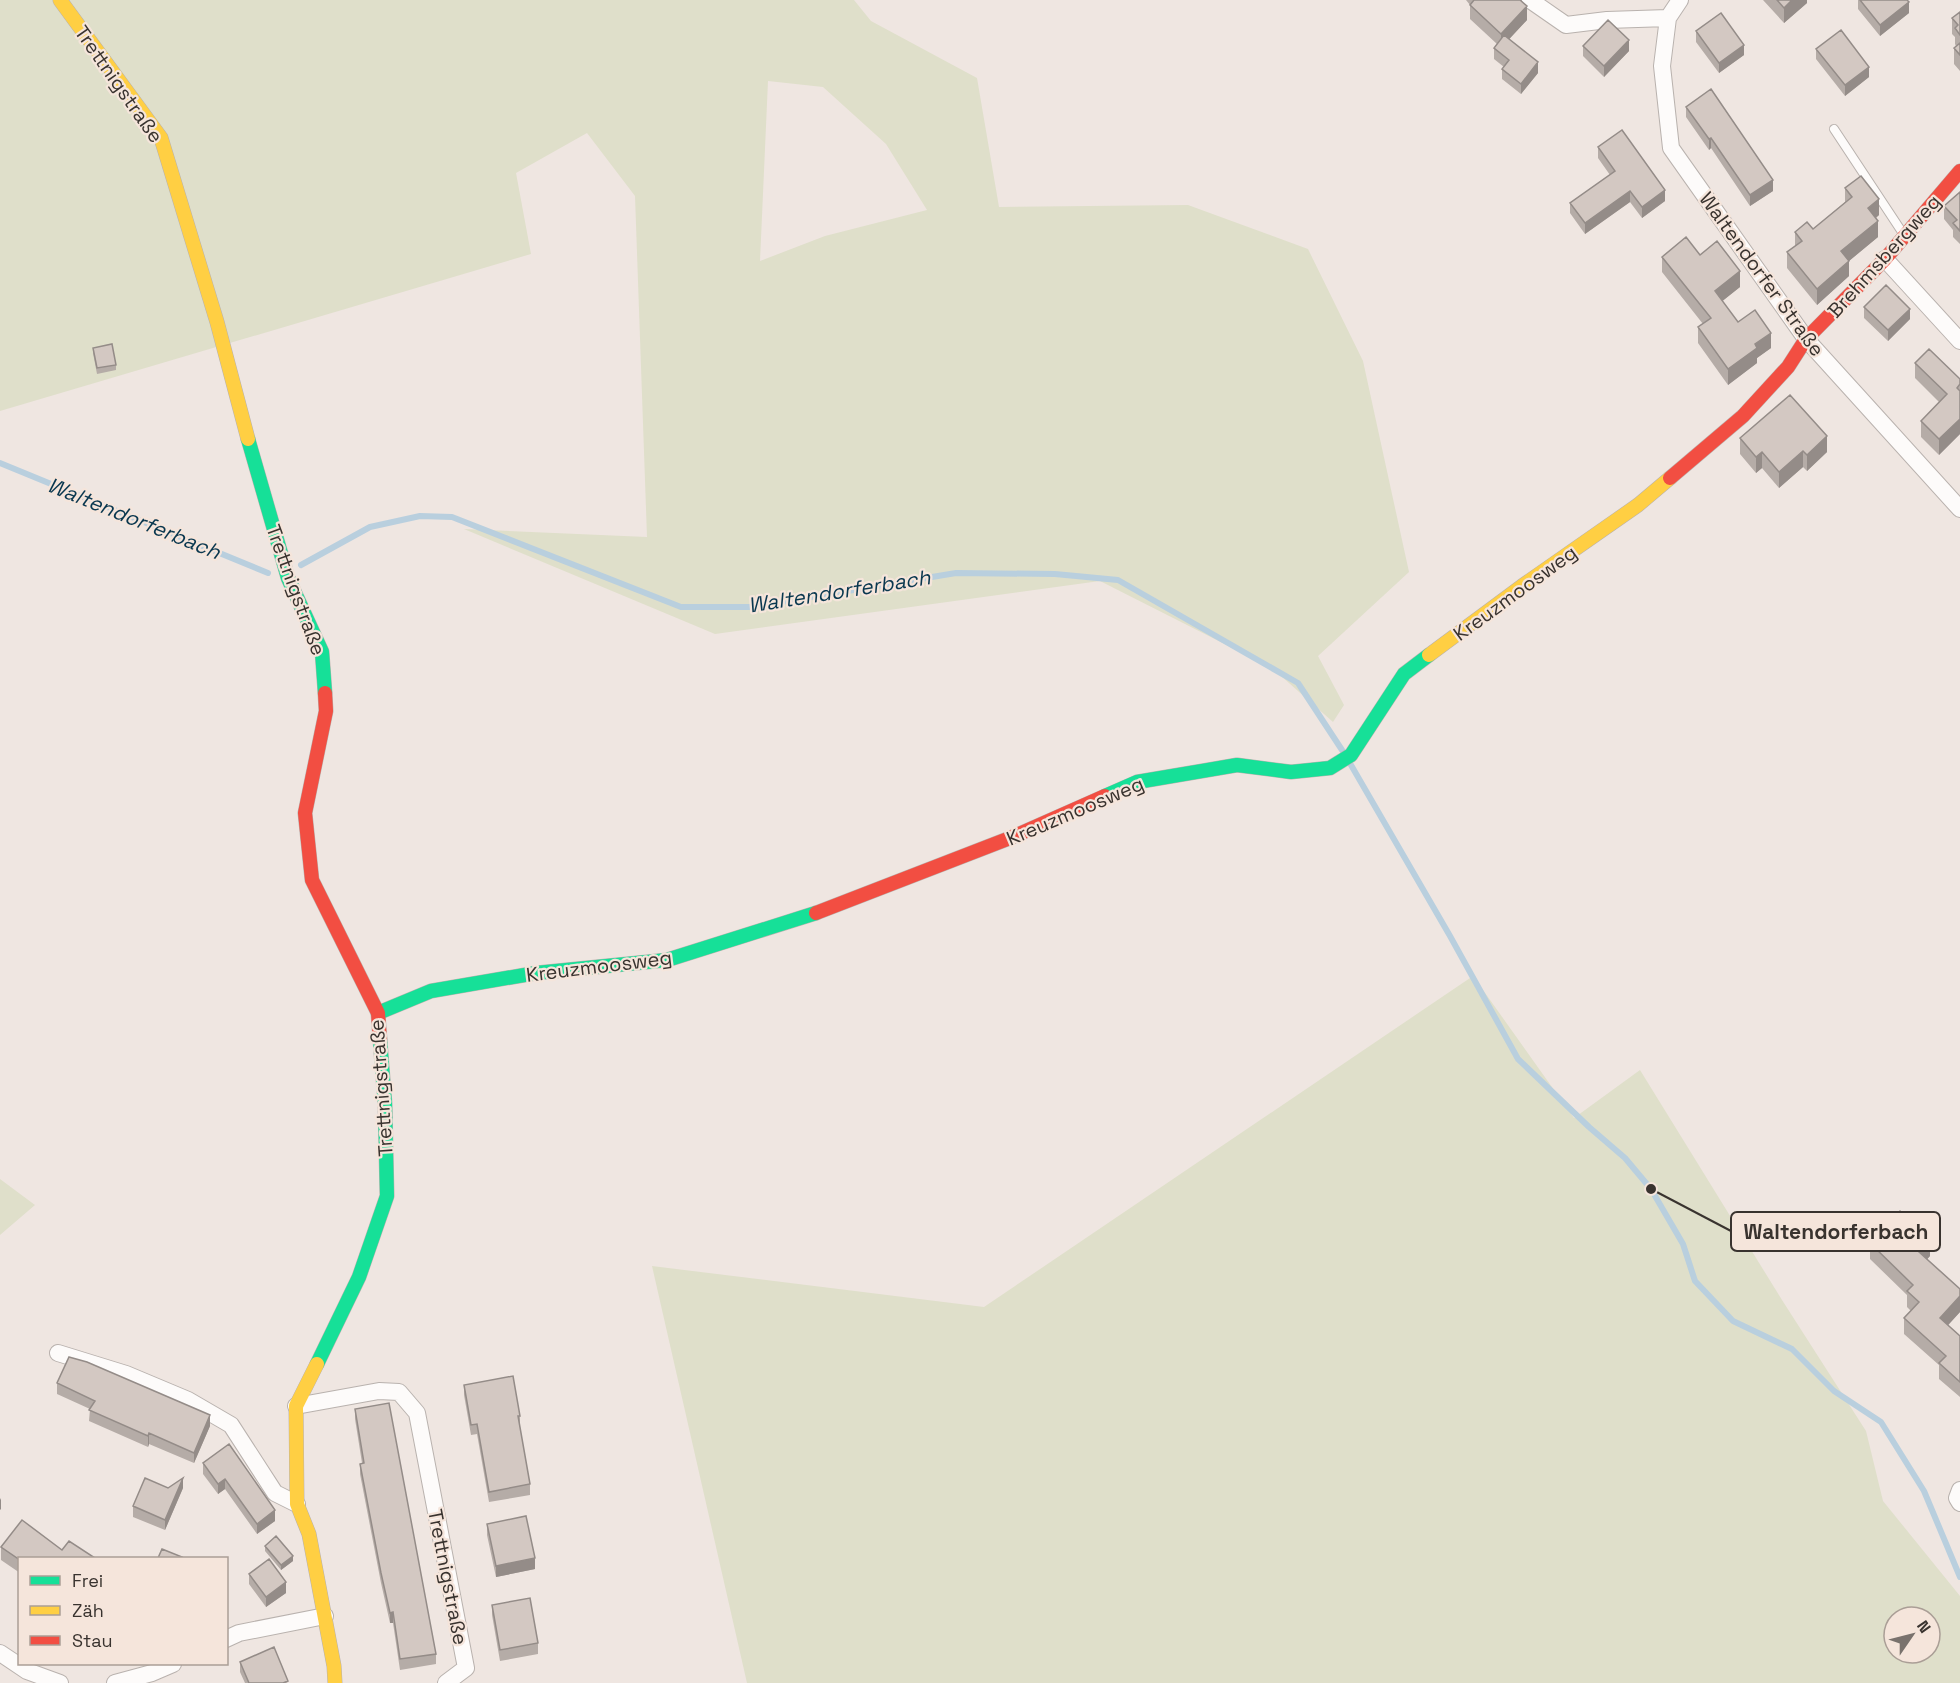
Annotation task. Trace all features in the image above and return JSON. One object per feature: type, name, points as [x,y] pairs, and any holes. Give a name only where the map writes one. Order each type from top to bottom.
[{"type":"street","name":"Trettnigstraße","points":[[60,0],[162,138],[217,322],[288,578],[322,652],[326,711],[304,813],[312,879],[378,1013],[385,1104],[387,1196],[359,1277],[296,1406],[297,1504],[309,1534],[334,1666],[335,1683]]},
{"type":"street","points":[[1530,0],[1566,25],[1607,20],[1668,18]]},
{"type":"street","name":"Waltendorfer Straße","points":[[1680,0],[1668,18],[1662,66],[1671,148],[1806,339],[1960,509]]},
{"type":"street","name":"Brehmsbergweg","points":[[1806,339],[1885,259],[1960,171]]},
{"type":"street","points":[[1885,259],[1960,341]]},
{"type":"street","name":"Kreuzmoosweg","points":[[378,1013],[431,991],[536,973],[668,960],[797,920],[1010,838],[1137,782],[1237,765],[1292,771],[1330,768],[1351,755],[1404,674],[1647,497],[1743,416],[1788,367],[1806,339]]},
{"type":"street","points":[[58,1353],[126,1374],[188,1400],[231,1425],[275,1493],[297,1504]]},
{"type":"street","name":"Trettnigstraße","points":[[296,1406],[379,1391],[399,1392],[417,1413],[466,1668],[446,1683]]},
{"type":"street","points":[[1960,1490],[1957,1498],[1960,1503]]},
{"type":"street","points":[[228,1638],[239,1633],[325,1616]]},
{"type":"street","points":[[0,1653],[27,1671],[60,1683]]},
{"type":"street","points":[[115,1683],[152,1673],[171,1665]]},
{"type":"lane","points":[[1834,129],[1904,235]]},
{"type":"green space","points":[[0,0],[854,0],[871,21],[977,78],[999,207],[1188,205],[1308,249],[1363,361],[1409,572],[1318,656],[1344,705],[1333,722],[1272,668],[1100,581],[715,634],[464,529],[647,537],[635,196],[587,133],[516,173],[531,254],[0,411]],"holes":[[[768,81],[823,87],[886,144],[927,210],[825,236],[760,261]]]},
{"type":"green space","points":[[1473,976],[1574,1118],[1640,1070],[1866,1431],[1883,1501],[1960,1596],[1960,1683],[747,1683],[652,1266],[984,1307]]},
{"type":"green space","points":[[0,1179],[35,1205],[0,1235]]},
{"type":"building","points":[[1474,0],[1520,0],[1527,6],[1501,34],[1470,5]]},
{"type":"building","points":[[1777,0],[1792,0],[1784,8]]},
{"type":"building","points":[[1860,0],[1907,0],[1909,2],[1880,25]]},
{"type":"building","points":[[1960,12],[1960,35],[1955,28],[1958,25],[1952,18]]},
{"type":"building","points":[[1721,13],[1744,45],[1719,63],[1696,31]]},
{"type":"building","points":[[1608,20],[1629,40],[1604,66],[1583,46]]},
{"type":"building","points":[[1841,30],[1869,67],[1845,85],[1816,49]]},
{"type":"building","points":[[1504,35],[1538,62],[1521,84],[1502,69],[1509,60],[1494,48]]},
{"type":"building","points":[[1960,43],[1960,55],[1954,48]]},
{"type":"building","points":[[1711,89],[1773,180],[1750,195],[1711,138],[1709,139],[1686,107]]},
{"type":"building","points":[[1622,130],[1665,190],[1642,207],[1630,191],[1585,223],[1570,203],[1615,171],[1598,147]]},
{"type":"building","points":[[1861,176],[1879,199],[1868,208],[1878,221],[1841,251],[1849,261],[1817,289],[1787,252],[1802,241],[1795,232],[1807,222],[1813,229],[1852,197],[1845,188]]},
{"type":"building","points":[[1960,192],[1960,231],[1953,223],[1957,220],[1944,206]]},
{"type":"building","points":[[1686,237],[1700,255],[1717,241],[1740,271],[1715,291],[1738,322],[1755,310],[1771,333],[1755,344],[1757,348],[1728,369],[1698,327],[1711,318],[1662,257]]},
{"type":"building","points":[[1886,285],[1910,309],[1888,330],[1864,307]]},
{"type":"building","points":[[112,344],[116,365],[97,368],[93,348]]},
{"type":"building","points":[[1929,349],[1960,379],[1957,388],[1960,391],[1960,419],[1939,439],[1921,421],[1947,394],[1915,363]]},
{"type":"building","points":[[1790,395],[1827,436],[1807,455],[1803,451],[1779,472],[1762,452],[1756,457],[1740,438]]},
{"type":"building","points":[[1900,1211],[1930,1240],[1919,1252],[1960,1289],[1960,1296],[1940,1318],[1960,1336],[1960,1382],[1939,1363],[1946,1356],[1904,1318],[1919,1302],[1907,1291],[1913,1285],[1870,1243]]},
{"type":"building","points":[[69,1357],[87,1362],[210,1415],[194,1453],[89,1410],[95,1401],[57,1383]]},
{"type":"building","points":[[513,1376],[530,1484],[489,1492],[477,1424],[471,1425],[464,1385]]},
{"type":"building","points":[[389,1403],[436,1654],[400,1659],[393,1612],[390,1613],[381,1573],[360,1464],[364,1463],[355,1409]]},
{"type":"building","points":[[229,1444],[275,1510],[257,1524],[225,1479],[218,1484],[203,1463]]},
{"type":"building","points":[[145,1478],[168,1488],[183,1478],[165,1520],[133,1506]]},
{"type":"building","points":[[526,1516],[535,1558],[496,1566],[487,1524]]},
{"type":"building","points":[[22,1520],[62,1550],[69,1541],[93,1557],[18,1559],[1,1547]]},
{"type":"building","points":[[276,1536],[293,1556],[281,1565],[265,1546]]},
{"type":"building","points":[[162,1549],[182,1557],[158,1557]]},
{"type":"building","points":[[269,1559],[286,1582],[266,1597],[249,1574]]},
{"type":"building","points":[[530,1598],[538,1643],[500,1650],[492,1605]]},
{"type":"building","points":[[274,1647],[288,1681],[249,1683],[240,1662]]},
{"type":"waterway","name":"Waltendorferbach","points":[[0,463],[268,573]]},
{"type":"waterway","name":"Waltendorferbach","points":[[301,565],[370,527],[420,516],[452,517],[681,607],[751,607],[956,573],[1055,574],[1118,580],[1298,683],[1342,750]]},
{"type":"waterway","name":"Waltendorferbach","points":[[1351,765],[1518,1059],[1625,1158],[1651,1189],[1683,1244],[1695,1281],[1733,1321],[1792,1349],[1834,1391],[1881,1422],[1924,1491],[1960,1577]]},
{"type":"traffic: fast","points":[[248,439],[288,578],[322,652],[325,693]]},
{"type":"traffic: fast","points":[[1105,796],[1137,782],[1237,765],[1291,772],[1330,768],[1351,755],[1404,674],[1429,655]]},
{"type":"traffic: fast","points":[[378,1013],[431,991],[536,973],[667,960],[816,913]]},
{"type":"traffic: fast","points":[[317,1364],[359,1277],[387,1196],[385,1104],[380,1040]]},
{"type":"traffic: slow","points":[[60,0],[161,138],[217,322],[248,439]]},
{"type":"traffic: slow","points":[[1429,655],[1522,586],[1638,505],[1670,478]]},
{"type":"traffic: slow","points":[[317,1364],[296,1406],[297,1504],[309,1534],[334,1666],[335,1683]]},
{"type":"traffic: jam","points":[[1670,478],[1743,416],[1788,367],[1806,339],[1885,259],[1960,171]]},
{"type":"traffic: jam","points":[[325,693],[326,711],[305,813],[312,880],[378,1013],[380,1040]]},
{"type":"traffic: jam","points":[[816,913],[1010,838],[1105,796]]},
{"type":"place","name":"Waltendorferbach","points":[[1651,1189]]}]
